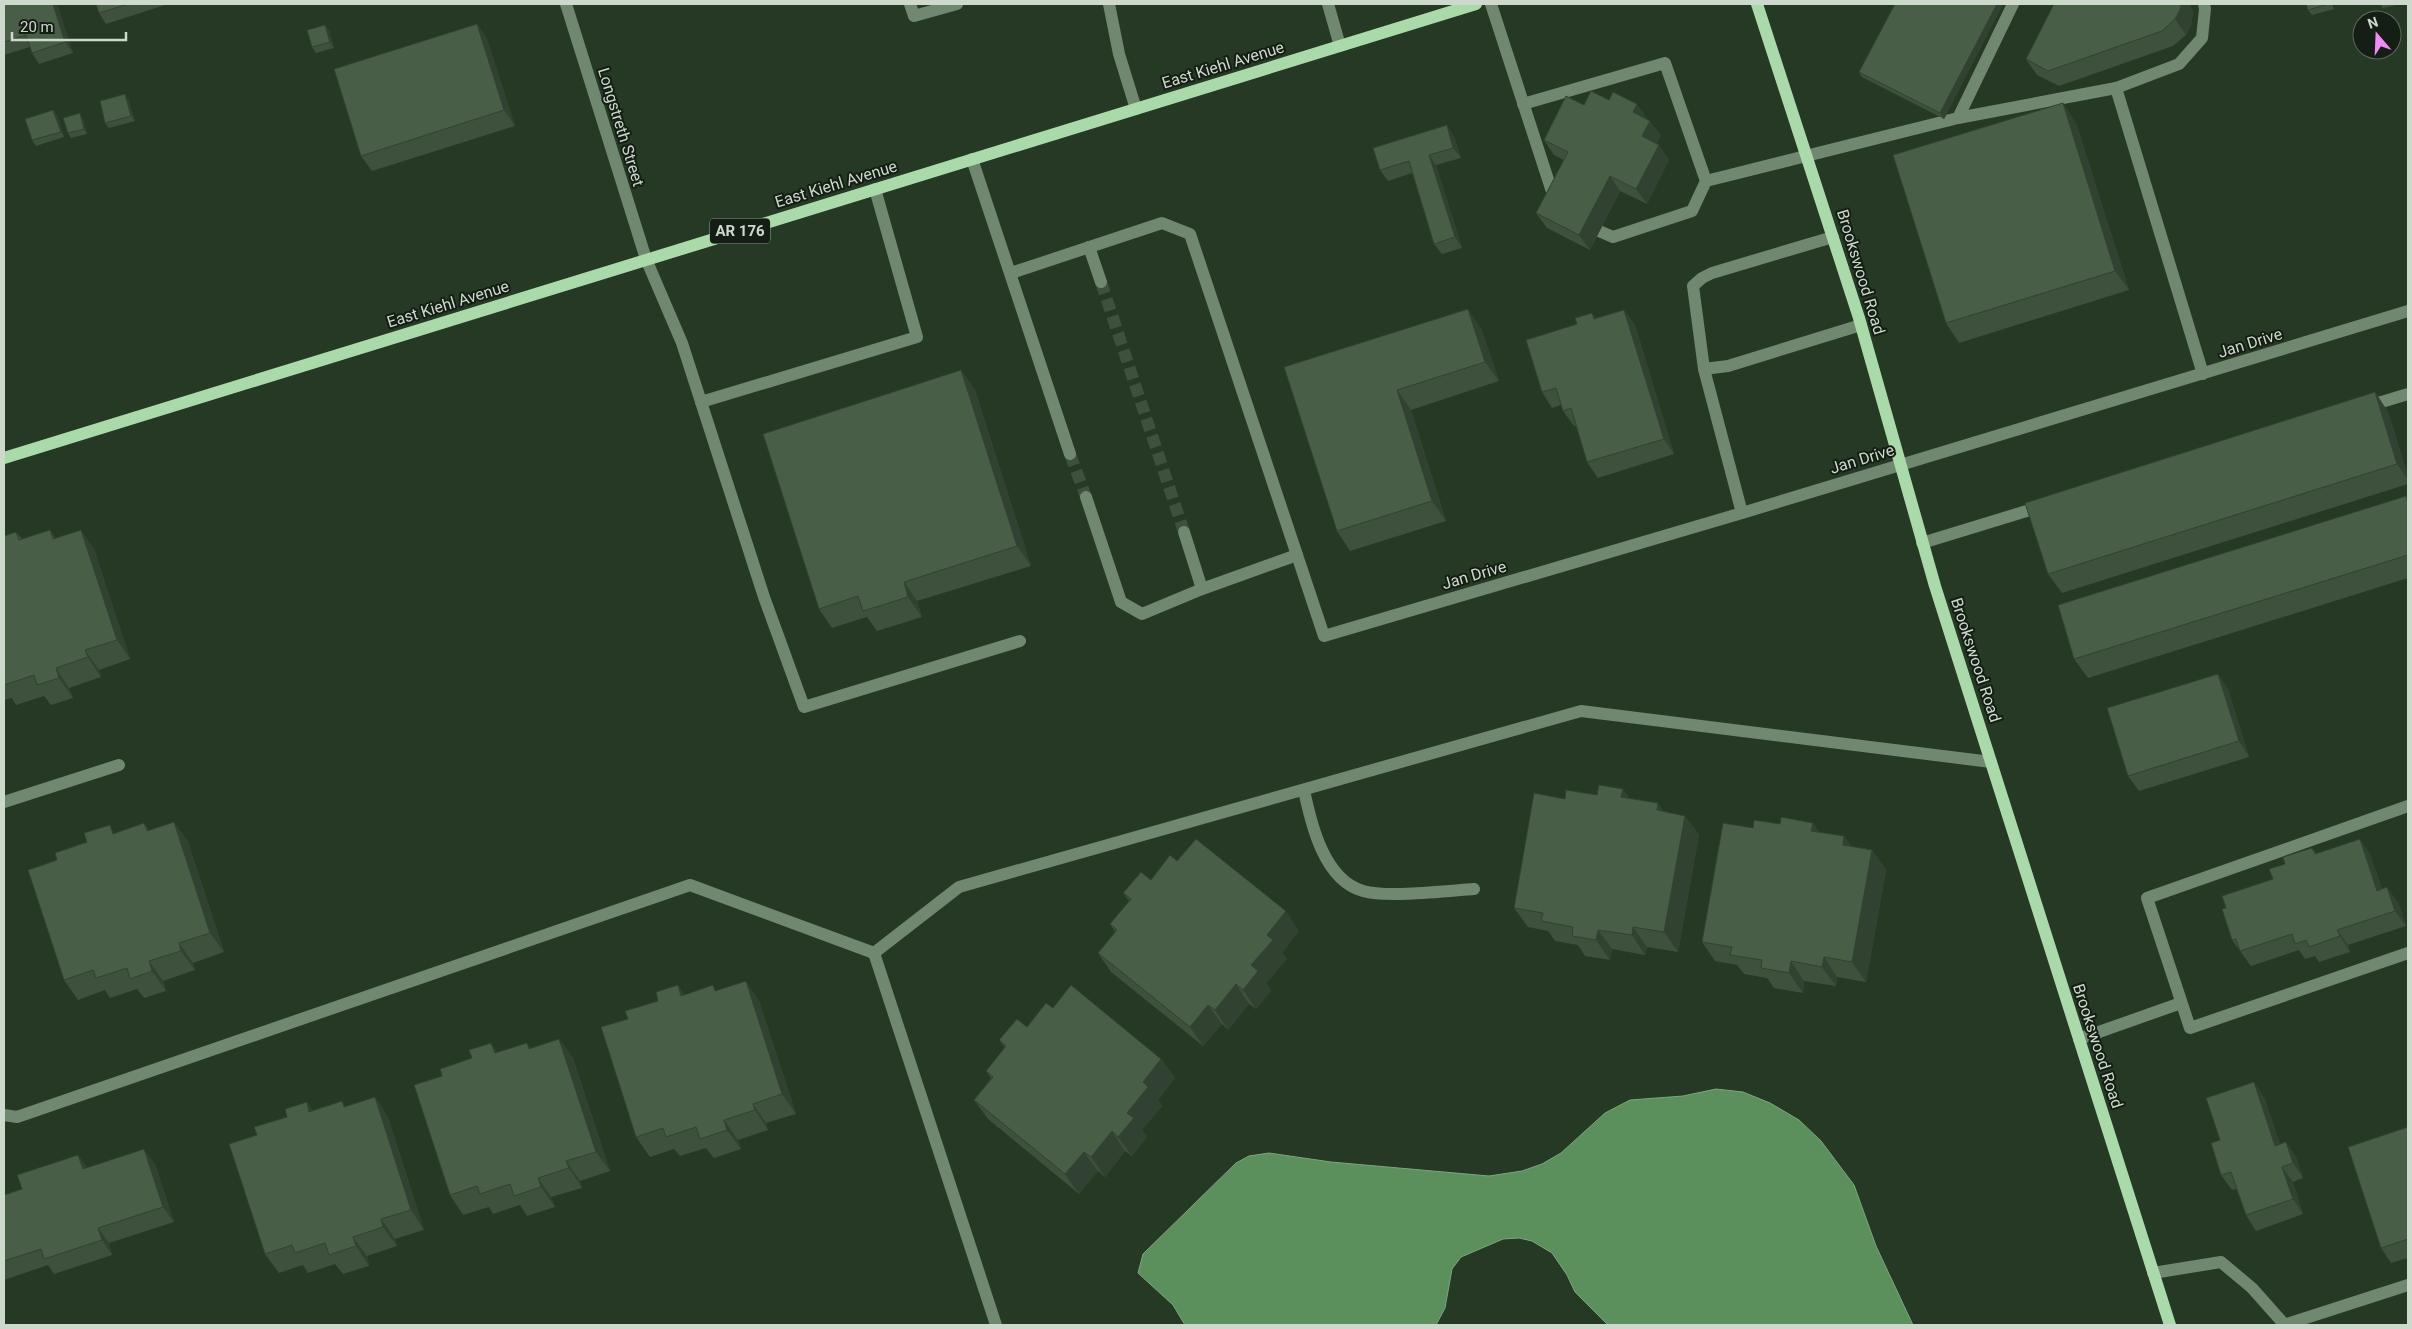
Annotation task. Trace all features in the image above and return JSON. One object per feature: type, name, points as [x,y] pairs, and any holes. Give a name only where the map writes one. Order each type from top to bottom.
[{"type":"main road","name":"East Kiehl Avenue","points":[[4,458],[1476,4]]},
{"type":"main road","name":"Brookswood Road","points":[[1756,4],[1861,325],[1922,543],[2170,1325]]},
{"type":"street","name":"Longstreth Street","points":[[566,4],[646,260],[682,343],[764,597],[804,707],[1020,641]]},
{"type":"street","points":[[912,10],[957,4]]},
{"type":"street","points":[[1109,4],[1119,54],[1136,109]]},
{"type":"street","points":[[1328,4],[1340,46]]},
{"type":"street","points":[[1491,4],[1558,208]]},
{"type":"street","points":[[1958,118],[2012,4]]},
{"type":"street","points":[[1706,181],[1958,118],[2116,88],[2179,64],[2202,38],[2204,4]]},
{"type":"street","points":[[1523,104],[1665,62],[1706,181],[1692,211],[1613,237],[1600,231]]},
{"type":"street","points":[[2116,88],[2203,374]]},
{"type":"street","points":[[972,159],[1070,454]]},
{"type":"street","points":[[701,402],[916,337],[875,189]]},
{"type":"street","points":[[1010,273],[1162,222],[1190,234],[1297,554],[1202,589],[1142,614],[1121,602],[1086,497]]},
{"type":"street","points":[[1742,513],[1704,369],[1694,286],[1702,278],[1712,274],[1833,237]]},
{"type":"street","points":[[1089,247],[1101,282]]},
{"type":"street","name":"Jan Drive","points":[[1297,554],[1324,636],[1742,513],[2408,312]]},
{"type":"street","points":[[1704,369],[1728,366],[1861,325]]},
{"type":"street","points":[[2351,411],[2408,394]]},
{"type":"street","points":[[1922,543],[2056,502]]},
{"type":"street","points":[[1184,532],[1202,589]]},
{"type":"street","points":[[874,953],[959,887],[1581,711],[1991,762]]},
{"type":"street","points":[[4,802],[119,765]]},
{"type":"street","points":[[1304,790],[1310,821],[1322,851],[1342,880],[1363,891],[1393,893],[1474,890]]},
{"type":"street","points":[[2408,806],[2147,898],[2190,1028],[2408,953]]},
{"type":"street","points":[[4,1115],[17,1117],[26,1114],[690,886],[874,953]]},
{"type":"street","points":[[874,953],[996,1325]]},
{"type":"street","points":[[2079,1039],[2181,1002]]},
{"type":"street","points":[[2153,1273],[2221,1262],[2252,1288],[2284,1325],[2408,1285]]},
{"type":"shaded area","points":[[1716,1089],[1743,1092],[1770,1103],[1799,1120],[1821,1141],[1854,1185],[1876,1246],[1913,1325],[1608,1325],[1575,1292],[1567,1275],[1552,1253],[1532,1241],[1519,1238],[1503,1239],[1461,1257],[1452,1269],[1445,1308],[1436,1325],[1185,1325],[1173,1305],[1138,1273],[1143,1254],[1236,1163],[1249,1156],[1269,1153],[1331,1162],[1489,1176],[1522,1171],[1542,1164],[1561,1153],[1605,1113],[1630,1100],[1683,1096]]},
{"type":"building","points":[[4,4],[53,4],[65,42],[32,53],[26,35],[4,42]]},
{"type":"building","points":[[96,4],[128,4],[99,13]]},
{"type":"building","points":[[1895,4],[1997,4],[1940,113],[1859,72]]},
{"type":"building","points":[[2054,4],[2181,4],[2175,19],[2162,31],[2048,71],[2026,59]]},
{"type":"building","points":[[2306,4],[2328,4],[2308,10]]},
{"type":"building","points":[[477,24],[504,110],[361,156],[334,69]]},
{"type":"building","points":[[325,25],[330,42],[312,47],[307,30]]},
{"type":"building","points":[[1591,91],[1609,100],[1613,92],[1637,104],[1633,112],[1650,121],[1642,136],[1659,145],[1636,189],[1610,176],[1579,235],[1536,213],[1568,152],[1544,140],[1566,96],[1584,105]]},
{"type":"building","points":[[125,94],[131,116],[105,123],[100,101]]},
{"type":"building","points":[[2063,103],[2115,271],[1946,323],[1893,155]]},
{"type":"building","points":[[53,110],[61,132],[32,140],[25,119]]},
{"type":"building","points":[[80,113],[84,129],[68,133],[63,118]]},
{"type":"building","points":[[1447,125],[1453,148],[1429,155],[1455,237],[1434,244],[1409,161],[1380,170],[1373,148]]},
{"type":"building","points":[[1468,309],[1485,362],[1397,390],[1432,501],[1337,531],[1284,367]]},
{"type":"building","points":[[1624,310],[1664,439],[1587,462],[1571,408],[1563,411],[1556,388],[1542,392],[1526,340],[1577,324],[1575,318],[1592,313],[1594,319]]},
{"type":"building","points":[[961,370],[1017,546],[904,582],[908,597],[863,611],[858,596],[819,609],[763,434]]},
{"type":"building","points":[[2375,392],[2397,464],[2048,574],[2025,503]]},
{"type":"building","points":[[2406,496],[2408,502],[2408,555],[2074,659],[2058,605]]},
{"type":"building","points":[[50,530],[53,539],[81,530],[117,640],[85,650],[88,657],[56,668],[59,678],[37,685],[34,675],[4,685],[4,536],[16,532],[19,540]]},
{"type":"building","points":[[2218,674],[2239,741],[2128,776],[2107,708]]},
{"type":"building","points":[[1599,785],[1623,789],[1621,797],[1658,803],[1657,810],[1685,816],[1664,932],[1633,927],[1632,935],[1598,930],[1596,940],[1572,936],[1573,927],[1541,921],[1543,913],[1514,908],[1534,793],[1565,799],[1566,790],[1597,795]]},
{"type":"building","points":[[1781,817],[1813,823],[1811,831],[1844,836],[1843,845],[1872,850],[1852,962],[1824,957],[1822,967],[1791,961],[1789,973],[1761,968],[1762,960],[1730,955],[1732,947],[1702,942],[1723,823],[1753,828],[1754,820],[1780,824]]},
{"type":"building","points":[[174,822],[210,933],[179,943],[181,951],[149,961],[152,971],[130,979],[127,968],[96,978],[93,970],[64,980],[28,870],[57,860],[55,853],[87,842],[84,833],[110,825],[113,834],[144,823],[147,831]]},
{"type":"building","points":[[1196,839],[1286,911],[1267,935],[1273,940],[1251,965],[1258,971],[1243,990],[1236,984],[1215,1010],[1208,1005],[1190,1027],[1098,953],[1117,930],[1110,924],[1131,899],[1123,893],[1141,872],[1151,880],[1170,855],[1177,861]]},
{"type":"building","points":[[2360,839],[2377,891],[2387,887],[2395,911],[2337,930],[2340,936],[2309,947],[2306,940],[2295,944],[2292,934],[2240,951],[2236,939],[2232,940],[2222,909],[2226,908],[2222,896],[2273,879],[2269,869],[2285,864],[2283,857],[2312,848],[2315,854]]},
{"type":"building","points":[[746,981],[782,1094],[753,1104],[755,1110],[724,1120],[727,1130],[700,1139],[696,1127],[666,1137],[663,1128],[636,1137],[601,1027],[628,1019],[625,1011],[658,1001],[656,992],[678,985],[681,996],[713,985],[715,991]]},
{"type":"building","points":[[1071,985],[1161,1059],[1143,1082],[1148,1087],[1127,1113],[1134,1118],[1118,1137],[1112,1131],[1091,1157],[1084,1152],[1065,1174],[974,1100],[993,1077],[986,1071],[1006,1046],[999,1040],[1017,1019],[1027,1027],[1046,1003],[1053,1008]]},
{"type":"building","points":[[559,1039],[596,1152],[566,1161],[569,1168],[538,1178],[541,1187],[514,1196],[510,1184],[480,1194],[477,1186],[450,1195],[414,1085],[442,1076],[440,1069],[472,1058],[469,1050],[491,1043],[495,1053],[527,1043],[529,1049]]},
{"type":"building","points":[[2254,1082],[2275,1146],[2286,1142],[2293,1163],[2282,1167],[2293,1199],[2246,1215],[2231,1172],[2221,1175],[2211,1143],[2220,1140],[2206,1098]]},
{"type":"building","points":[[375,1097],[411,1210],[381,1219],[383,1227],[353,1237],[356,1246],[329,1255],[325,1243],[295,1253],[292,1245],[265,1254],[229,1144],[257,1135],[254,1127],[287,1117],[285,1109],[307,1102],[309,1112],[342,1101],[344,1107]]},
{"type":"building","points":[[2408,1127],[2408,1239],[2381,1248],[2348,1147]]},
{"type":"building","points":[[144,1149],[163,1207],[98,1228],[102,1240],[44,1259],[41,1249],[4,1261],[4,1195],[22,1189],[17,1175],[78,1155],[83,1169]]},
{"type":"tunnel","points":[[1101,282],[1184,532]]},
{"type":"tunnel","points":[[1070,454],[1086,497]]}]
